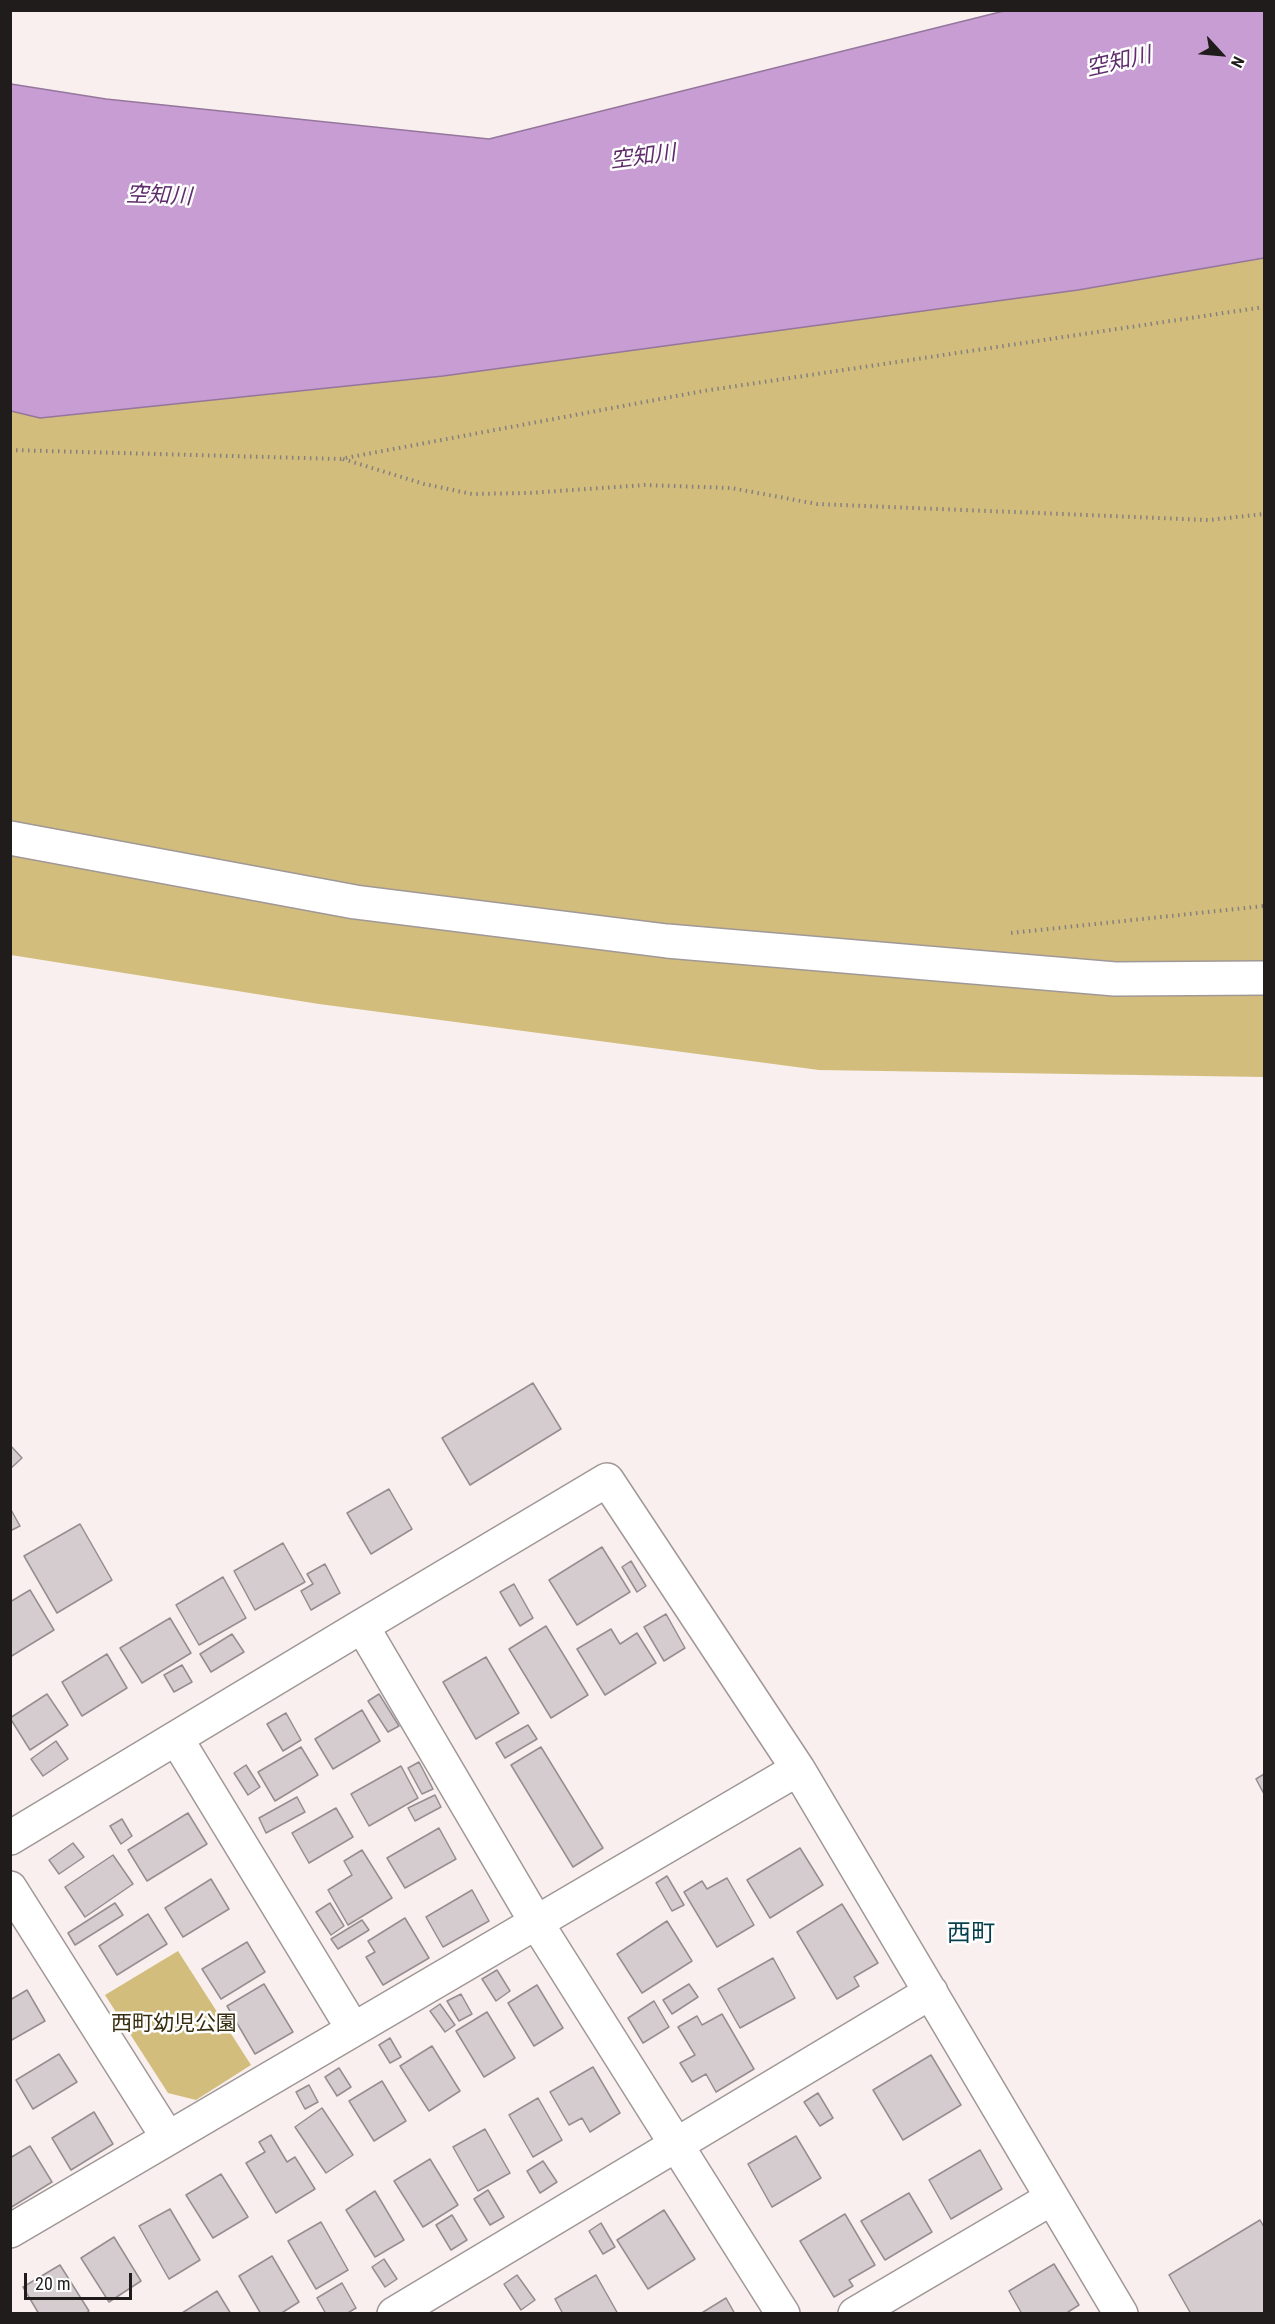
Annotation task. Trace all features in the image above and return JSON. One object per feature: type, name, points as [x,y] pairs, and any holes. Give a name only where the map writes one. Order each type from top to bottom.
[{"type":"street","points":[[10,838],[356,902],[667,941],[1115,979],[1264,978]]},
{"type":"street","points":[[10,1838],[607,1479],[798,1769],[1121,2313]]},
{"type":"street","points":[[362,1626],[536,1922],[783,2313]]},
{"type":"street","points":[[176,1738],[353,2030]]},
{"type":"street","points":[[10,2231],[798,1769]]},
{"type":"street","points":[[10,1888],[168,2138]]},
{"type":"street","points":[[394,2313],[931,1992]]},
{"type":"street","points":[[855,2313],[1052,2198]]},
{"type":"path","points":[[10,450],[340,459],[703,391],[1264,308]]},
{"type":"path","points":[[340,459],[424,484],[471,494],[529,494],[645,485],[731,488],[817,504],[1209,520],[1264,514]]},
{"type":"path","points":[[1008,933],[1264,906]]},
{"type":"green space","points":[[1264,237],[1264,1077],[819,1070],[319,1004],[11,955],[10,384]]},
{"type":"green space","name":"西町幼児公園","points":[[178,1951],[251,2065],[196,2100],[168,2093],[105,1995]]},
{"type":"water","name":"空知川","points":[[1004,11],[1264,11],[1264,258],[1078,290],[443,376],[40,418],[11,411],[11,84],[106,99],[489,139]]},
{"type":"building","points":[[533,1383],[561,1429],[470,1485],[442,1438]]},
{"type":"building","points":[[10,1445],[22,1458],[10,1469]]},
{"type":"building","points":[[389,1489],[412,1529],[371,1554],[347,1513]]},
{"type":"building","points":[[10,1508],[20,1526],[10,1531]]},
{"type":"building","points":[[80,1524],[112,1580],[57,1613],[24,1556]]},
{"type":"building","points":[[283,1543],[305,1582],[255,1610],[234,1571]]},
{"type":"building","points":[[602,1547],[630,1592],[577,1625],[549,1580]]},
{"type":"building","points":[[631,1561],[646,1586],[637,1592],[622,1567]]},
{"type":"building","points":[[325,1564],[340,1593],[311,1610],[301,1591],[313,1584],[307,1574]]},
{"type":"building","points":[[223,1577],[246,1618],[199,1645],[176,1605]]},
{"type":"building","points":[[514,1584],[533,1618],[520,1626],[500,1592]]},
{"type":"building","points":[[30,1590],[54,1630],[10,1657],[10,1602]]},
{"type":"building","points":[[666,1614],[685,1648],[664,1661],[644,1627]]},
{"type":"building","points":[[170,1618],[191,1653],[142,1683],[120,1648]]},
{"type":"building","points":[[546,1626],[588,1695],[551,1718],[509,1649]]},
{"type":"building","points":[[611,1629],[620,1644],[637,1633],[656,1663],[605,1695],[577,1649]]},
{"type":"building","points":[[232,1634],[244,1652],[211,1672],[200,1654]]},
{"type":"building","points":[[107,1654],[127,1688],[82,1716],[62,1682]]},
{"type":"building","points":[[486,1657],[519,1713],[476,1739],[443,1682]]},
{"type":"building","points":[[182,1665],[192,1682],[174,1692],[164,1675]]},
{"type":"building","points":[[47,1694],[68,1725],[30,1750],[10,1718]]},
{"type":"building","points":[[379,1694],[399,1726],[388,1732],[368,1701]]},
{"type":"building","points":[[362,1710],[380,1741],[333,1769],[315,1739]]},
{"type":"building","points":[[286,1713],[301,1740],[283,1751],[267,1724]]},
{"type":"building","points":[[528,1725],[537,1739],[505,1758],[496,1743]]},
{"type":"building","points":[[56,1741],[68,1759],[43,1776],[31,1759]]},
{"type":"building","points":[[301,1747],[318,1775],[275,1801],[258,1772]]},
{"type":"building","points":[[541,1747],[603,1848],[573,1867],[511,1765]]},
{"type":"building","points":[[419,1762],[433,1789],[422,1794],[408,1768]]},
{"type":"building","points":[[246,1765],[260,1787],[248,1795],[234,1773]]},
{"type":"building","points":[[401,1766],[418,1798],[369,1826],[351,1794]]},
{"type":"building","points":[[1264,1774],[1264,1794],[1256,1779]]},
{"type":"building","points":[[435,1795],[441,1807],[415,1821],[408,1808]]},
{"type":"building","points":[[297,1797],[305,1812],[266,1833],[259,1818]]},
{"type":"building","points":[[336,1808],[353,1837],[309,1863],[292,1833]]},
{"type":"building","points":[[188,1813],[207,1844],[147,1881],[128,1850]]},
{"type":"building","points":[[122,1819],[132,1836],[121,1844],[110,1826]]},
{"type":"building","points":[[439,1828],[456,1859],[405,1888],[387,1858]]},
{"type":"building","points":[[73,1843],[84,1857],[59,1874],[49,1860]]},
{"type":"building","points":[[800,1848],[823,1885],[770,1918],[747,1880]]},
{"type":"building","points":[[362,1850],[392,1898],[348,1925],[328,1890],[352,1875],[344,1861]]},
{"type":"building","points":[[113,1855],[133,1884],[85,1917],[65,1887]]},
{"type":"building","points":[[667,1876],[684,1905],[672,1911],[656,1883]]},
{"type":"building","points":[[727,1878],[754,1925],[717,1947],[684,1892],[702,1881],[707,1889]]},
{"type":"building","points":[[211,1879],[229,1909],[183,1937],[165,1908]]},
{"type":"building","points":[[472,1890],[489,1921],[443,1947],[426,1917]]},
{"type":"building","points":[[115,1903],[123,1915],[75,1945],[68,1933]]},
{"type":"building","points":[[330,1903],[344,1926],[331,1935],[316,1912]]},
{"type":"building","points":[[842,1904],[878,1963],[854,1977],[859,1986],[837,1999],[797,1932]]},
{"type":"building","points":[[148,1914],[167,1944],[117,1975],[99,1946]]},
{"type":"building","points":[[405,1918],[429,1958],[383,1985],[366,1957],[375,1952],[368,1941]]},
{"type":"building","points":[[362,1920],[369,1930],[338,1949],[331,1939]]},
{"type":"building","points":[[667,1921],[692,1961],[642,1993],[617,1954]]},
{"type":"building","points":[[247,1942],[265,1972],[221,1999],[202,1969]]},
{"type":"building","points":[[773,1958],[795,1998],[740,2028],[718,1989]]},
{"type":"building","points":[[497,1970],[510,1991],[496,2001],[482,1979]]},
{"type":"building","points":[[264,1984],[293,2032],[255,2054],[227,2006]]},
{"type":"building","points":[[689,1984],[698,1997],[672,2014],[663,2000]]},
{"type":"building","points":[[537,1985],[563,2028],[534,2046],[508,2003]]},
{"type":"building","points":[[27,1990],[45,2021],[10,2041],[10,2000]]},
{"type":"building","points":[[461,1994],[472,2014],[459,2021],[447,2001]]},
{"type":"building","points":[[654,2001],[669,2027],[643,2043],[628,2018]]},
{"type":"building","points":[[440,2004],[455,2025],[445,2032],[430,2011]]},
{"type":"building","points":[[487,2012],[515,2058],[484,2077],[456,2031]]},
{"type":"building","points":[[722,2014],[754,2069],[716,2092],[706,2074],[692,2082],[680,2063],[695,2055],[678,2027],[697,2016],[702,2025]]},
{"type":"building","points":[[390,2038],[401,2057],[390,2063],[379,2045]]},
{"type":"building","points":[[432,2046],[460,2091],[429,2111],[400,2066]]},
{"type":"building","points":[[59,2054],[77,2082],[33,2109],[16,2080]]},
{"type":"building","points":[[931,2055],[961,2105],[903,2140],[873,2090]]},
{"type":"building","points":[[593,2067],[620,2113],[590,2132],[582,2118],[569,2125],[550,2092]]},
{"type":"building","points":[[339,2068],[351,2087],[337,2096],[325,2077]]},
{"type":"building","points":[[382,2081],[406,2121],[374,2141],[349,2101]]},
{"type":"building","points":[[309,2085],[318,2102],[305,2109],[296,2092]]},
{"type":"building","points":[[818,2093],[833,2118],[820,2126],[804,2102]]},
{"type":"building","points":[[538,2098],[562,2140],[533,2157],[509,2115]]},
{"type":"building","points":[[322,2108],[353,2155],[326,2173],[295,2127]]},
{"type":"building","points":[[94,2112],[113,2144],[71,2170],[52,2138]]},
{"type":"building","points":[[485,2129],[510,2173],[478,2191],[453,2147]]},
{"type":"building","points":[[271,2135],[287,2162],[295,2157],[315,2189],[276,2213],[246,2163],[265,2152],[259,2142]]},
{"type":"building","points":[[796,2136],[821,2178],[772,2207],[748,2164]]},
{"type":"building","points":[[30,2146],[52,2182],[10,2208],[10,2158]]},
{"type":"building","points":[[980,2150],[1002,2189],[951,2219],[929,2180]]},
{"type":"building","points":[[430,2159],[458,2205],[423,2227],[394,2181]]},
{"type":"building","points":[[543,2161],[557,2182],[540,2193],[527,2171]]},
{"type":"building","points":[[221,2174],[248,2217],[213,2238],[186,2195]]},
{"type":"building","points":[[488,2190],[504,2217],[490,2225],[474,2199]]},
{"type":"building","points":[[375,2191],[404,2240],[375,2257],[346,2210]]},
{"type":"building","points":[[909,2193],[932,2232],[885,2260],[861,2221]]},
{"type":"building","points":[[170,2209],[200,2260],[169,2279],[139,2226]]},
{"type":"building","points":[[664,2210],[695,2259],[648,2289],[617,2240]]},
{"type":"building","points":[[845,2214],[875,2265],[849,2280],[853,2286],[834,2297],[800,2241]]},
{"type":"building","points":[[452,2215],[467,2240],[451,2250],[436,2225]]},
{"type":"building","points":[[1260,2220],[1264,2227],[1264,2314],[1191,2314],[1169,2275]]},
{"type":"building","points":[[321,2222],[348,2270],[316,2289],[288,2241]]},
{"type":"building","points":[[601,2223],[615,2247],[603,2254],[589,2231]]},
{"type":"building","points":[[114,2237],[141,2281],[109,2302],[81,2258]]},
{"type":"building","points":[[272,2256],[299,2302],[280,2314],[261,2314],[239,2276]]},
{"type":"building","points":[[384,2259],[397,2279],[385,2287],[372,2267]]},
{"type":"building","points":[[1054,2264],[1079,2305],[1065,2314],[1022,2314],[1009,2291]]},
{"type":"building","points":[[60,2265],[89,2311],[85,2314],[39,2314],[23,2287]]},
{"type":"building","points":[[517,2275],[535,2300],[521,2310],[504,2284]]},
{"type":"building","points":[[596,2275],[618,2314],[563,2314],[555,2299]]},
{"type":"building","points":[[342,2283],[356,2308],[346,2314],[326,2314],[317,2298]]},
{"type":"building","points":[[217,2291],[231,2314],[182,2314],[182,2313]]},
{"type":"building","points":[[726,2298],[735,2314],[700,2314]]},
{"type":"district","name":"西町","points":[[971,1935]]}]
